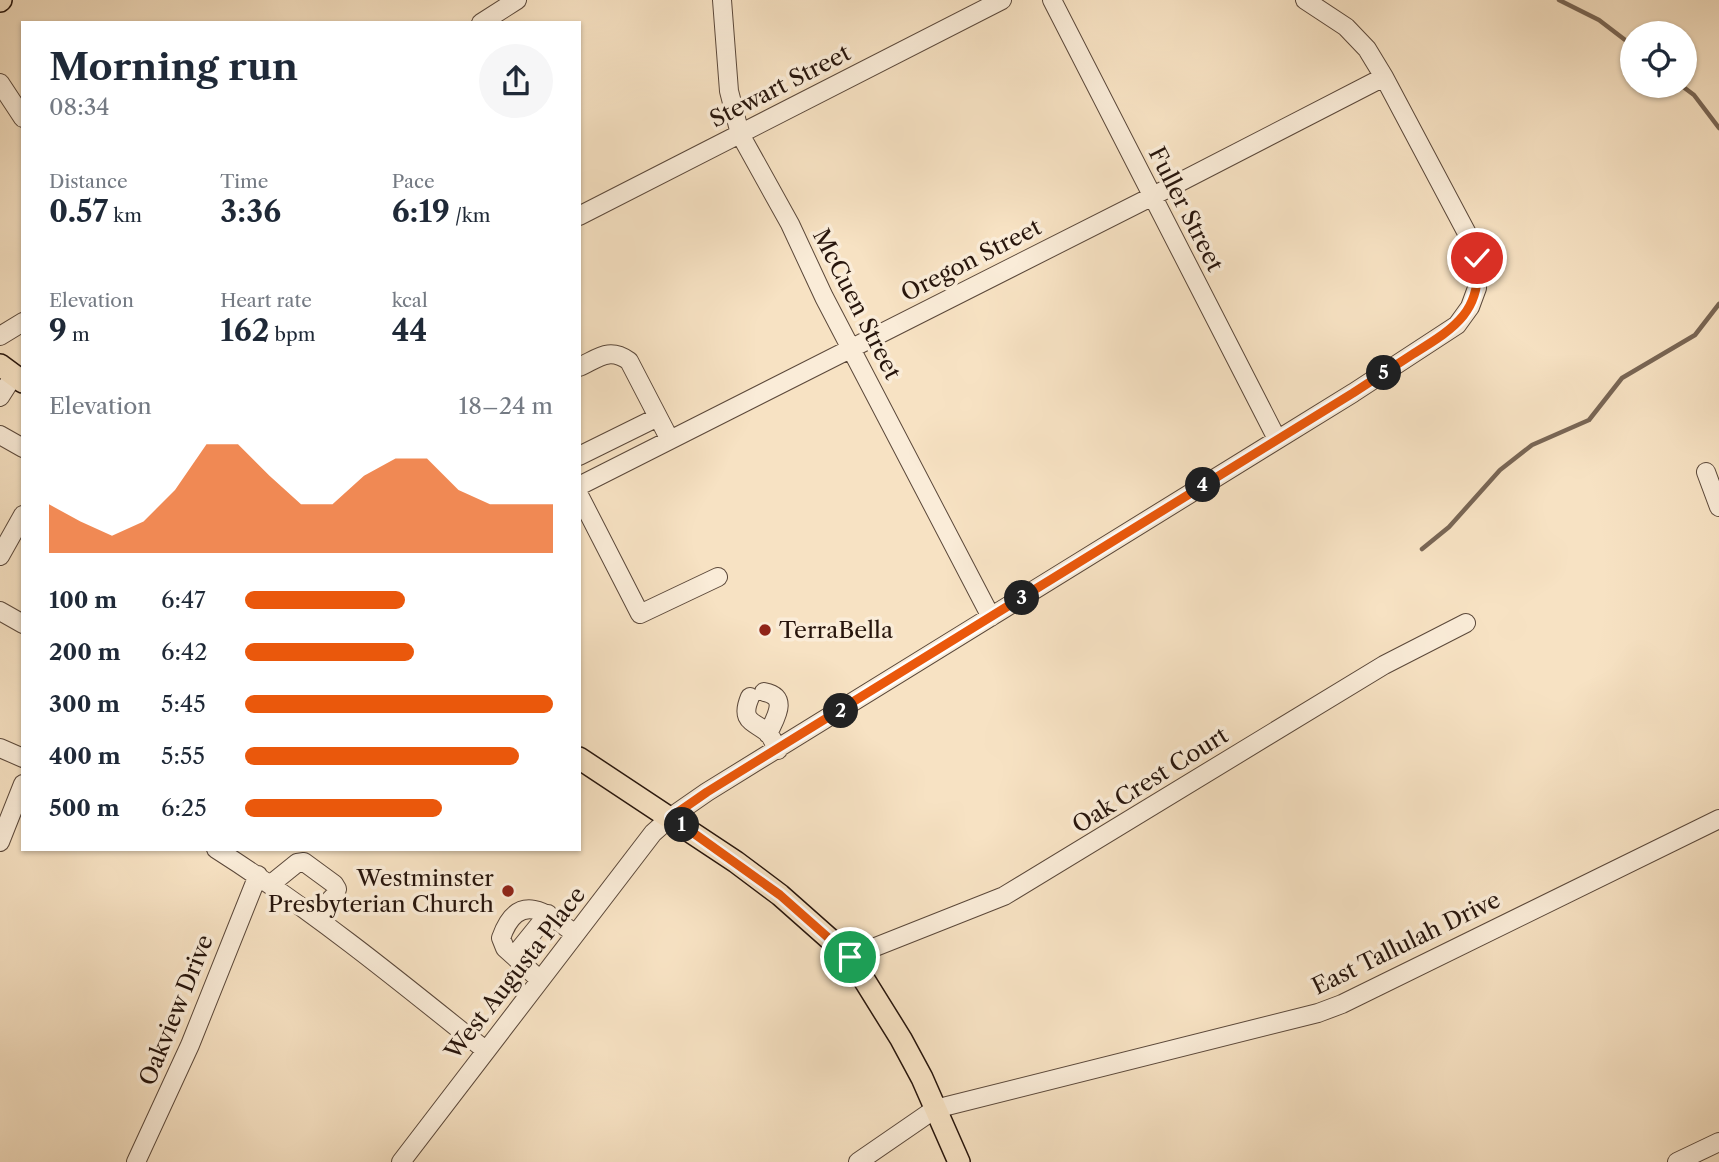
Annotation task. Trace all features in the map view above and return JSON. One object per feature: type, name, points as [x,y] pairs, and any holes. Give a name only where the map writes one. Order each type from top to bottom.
[{"type":"main road","points":[[581,759],[671,817],[780,895],[850,957],[901,1039],[959,1162]]},
{"type":"street","points":[[484,21],[517,0]]},
{"type":"street","name":"McCuen Street","points":[[722,0],[729,91],[740,134],[790,224],[851,348],[991,617]]},
{"type":"street","name":"Stewart Street","points":[[581,215],[1002,0]]},
{"type":"street","name":"Fuller Street","points":[[1052,0],[1277,439]]},
{"type":"street","points":[[1305,0],[1346,27],[1367,49],[1384,77]]},
{"type":"street","name":"Oregon Street","points":[[581,485],[1384,77]]},
{"type":"street","name":"West Augusta Place","points":[[401,1162],[653,833],[671,817],[773,742],[991,617],[1457,326],[1470,307],[1477,288],[1477,258],[1470,239],[1384,77]]},
{"type":"street","points":[[0,83],[21,115]]},
{"type":"street","points":[[0,336],[21,323]]},
{"type":"street","points":[[581,366],[608,354],[619,354],[629,360],[670,440]]},
{"type":"street","points":[[0,397],[12,374]]},
{"type":"street","points":[[581,455],[658,417]]},
{"type":"street","points":[[0,435],[21,447]]},
{"type":"street","points":[[1706,472],[1719,507]]},
{"type":"street","points":[[581,499],[640,614],[718,577]]},
{"type":"street","points":[[0,556],[21,519]]},
{"type":"street","points":[[0,611],[21,623]]},
{"type":"street","name":"Oak Crest Court","points":[[850,957],[1004,896],[1384,665],[1466,623]]},
{"type":"street","points":[[773,693],[779,700],[780,708],[773,742],[755,727],[747,716],[747,705],[757,694],[773,693]]},
{"type":"street","points":[[0,748],[21,757]]},
{"type":"street","points":[[0,842],[21,790]]},
{"type":"street","name":"East Tallulah Drive","points":[[935,1109],[1318,1013],[1342,1004],[1719,819]]},
{"type":"street","points":[[219,851],[315,916],[485,1050]]},
{"type":"street","points":[[265,880],[304,862],[334,884],[337,890],[315,916]]},
{"type":"street","name":"Oakview Drive","points":[[136,1162],[265,880]]},
{"type":"street","points":[[540,980],[505,948],[501,938],[512,917],[527,910],[544,911],[575,934]]},
{"type":"street","points":[[513,956],[548,914]]},
{"type":"street","points":[[858,1162],[935,1109]]},
{"type":"street","points":[[1677,1162],[1719,1142]]},
{"type":"waterway","points":[[1559,0],[1599,20],[1620,36]]},
{"type":"waterway","points":[[1696,98],[1719,128]]},
{"type":"waterway","points":[[1422,549],[1449,527],[1500,470],[1532,445],[1589,420],[1622,378],[1695,335],[1719,304]]},
{"type":"place","name":"TerraBella","points":[[765,630]]},
{"type":"place","name":"Westminster Presbyterian Church","points":[[508,891]]},
{"type":"route","points":[[850,957],[780,895],[671,817],[707,792],[1457,326],[1470,307],[1477,288],[1477,258]]}]
